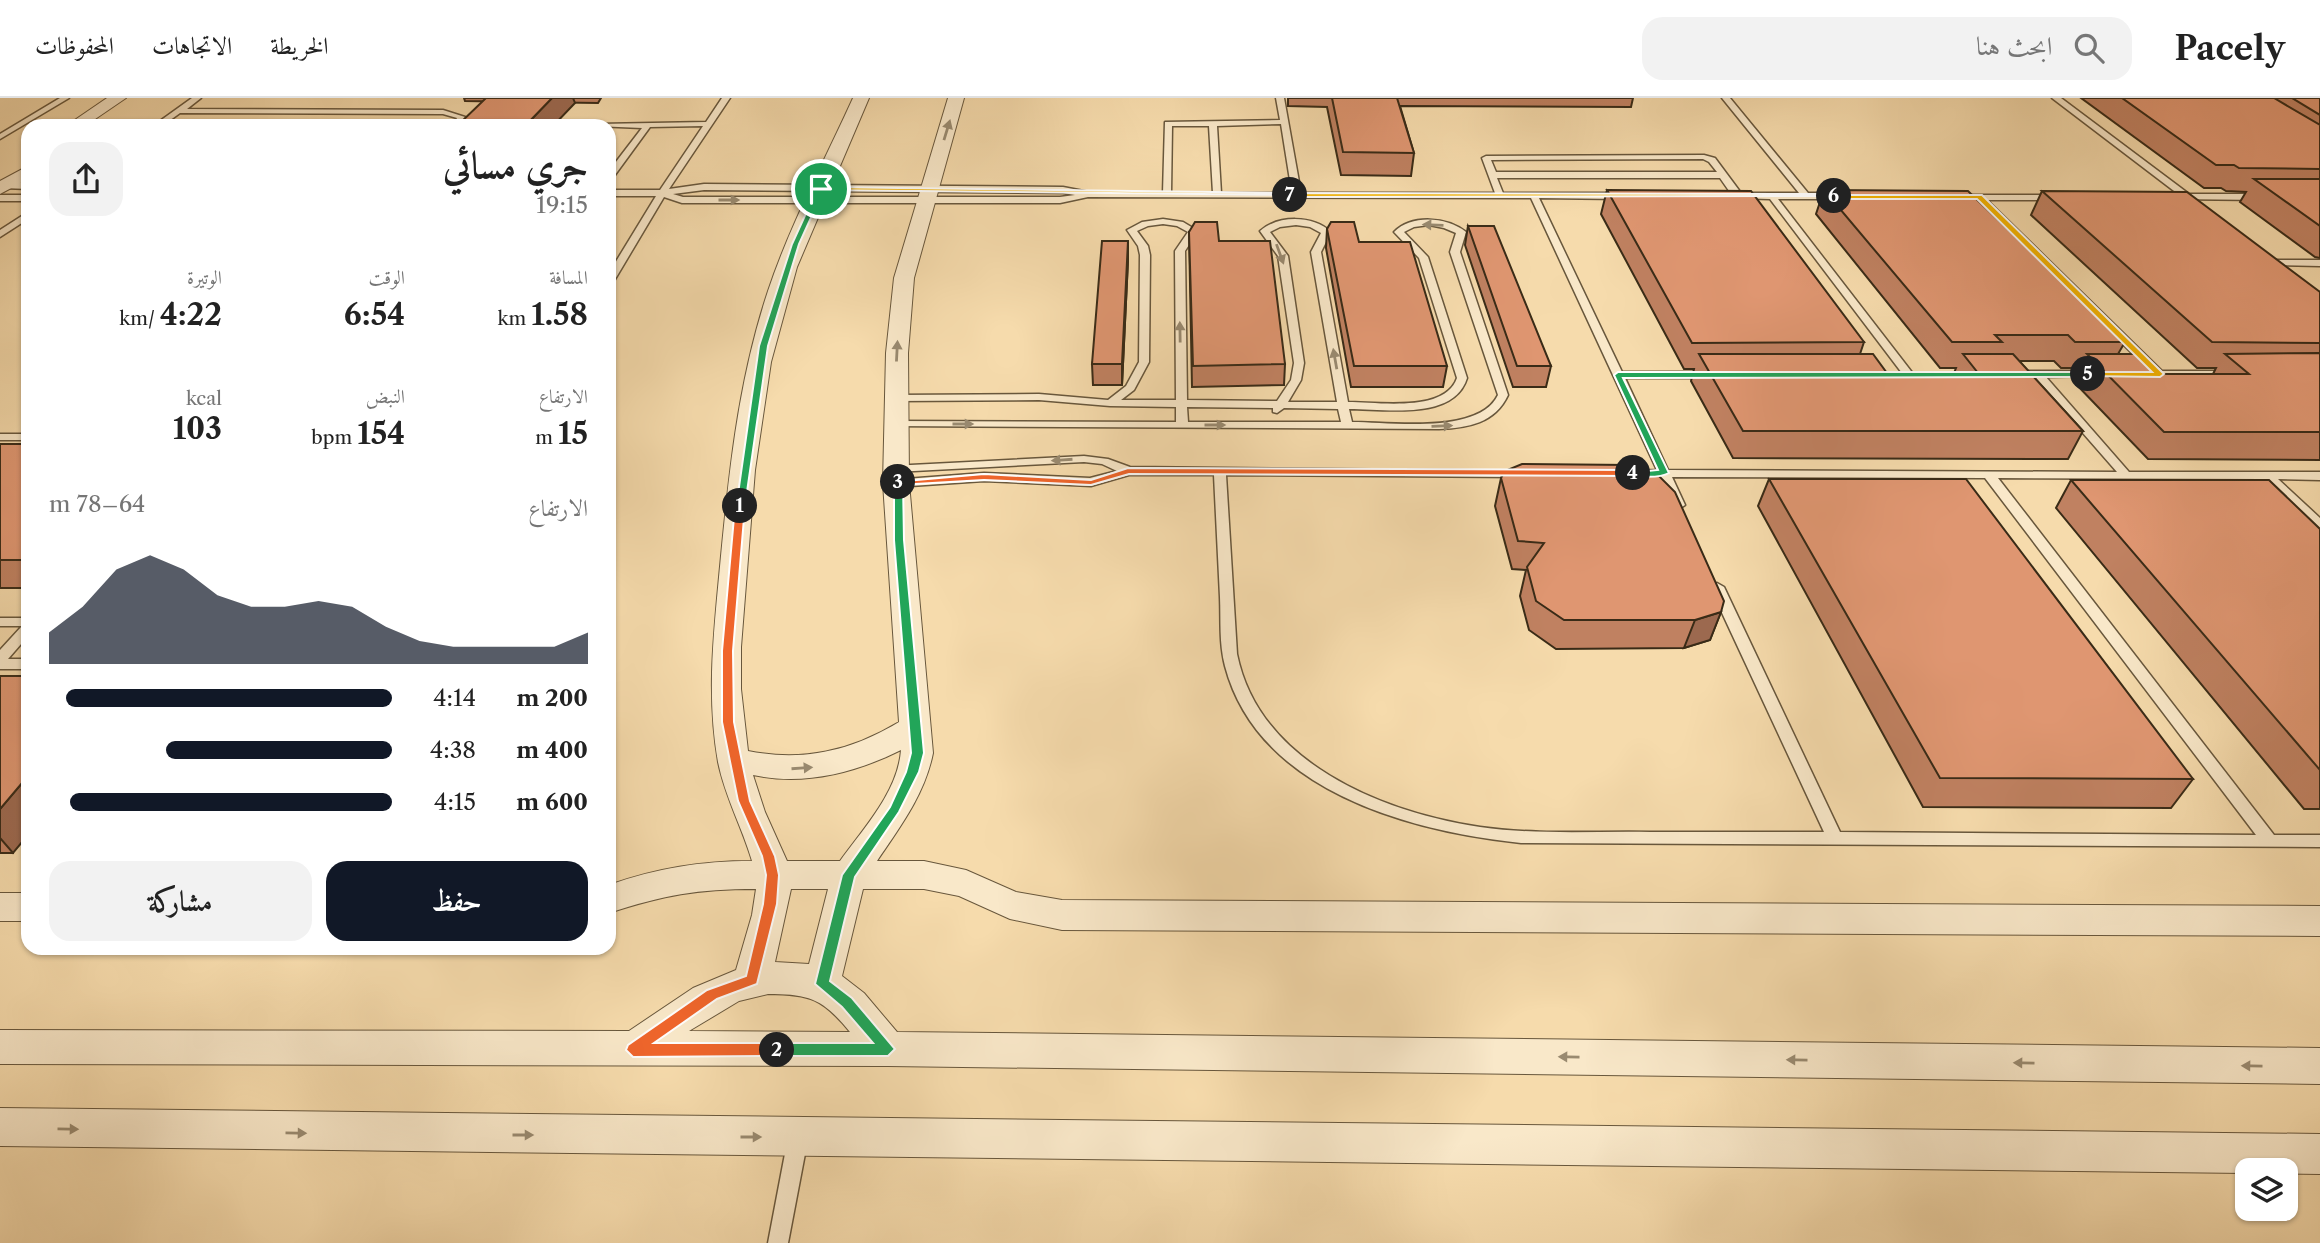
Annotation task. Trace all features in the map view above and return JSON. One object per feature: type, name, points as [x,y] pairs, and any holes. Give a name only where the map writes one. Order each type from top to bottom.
[{"type":"street","points":[[85,119],[118,98]]},
{"type":"street","points":[[108,119],[140,98]]},
{"type":"street","points":[[752,980],[770,904],[773,875],[769,856],[744,801],[735,760],[728,722],[727,662],[737,529],[749,429],[764,346],[778,292],[861,98]]},
{"type":"street","points":[[822,984],[849,875],[905,790],[918,753],[896,476],[895,412],[904,278],[957,98]]},
{"type":"street","points":[[1,187],[21,163]]},
{"type":"street","points":[[1,187],[21,175]]},
{"type":"street","points":[[735,760],[768,768],[799,769],[832,765],[873,751],[917,726]]},
{"type":"street","points":[[616,897],[683,878],[924,875],[945,878],[1010,905],[1062,915],[2320,921]]},
{"type":"street","points":[[0,908],[21,908]]},
{"type":"street","points":[[633,1050],[712,995],[752,980],[778,977],[822,984],[847,1002],[888,1049]]},
{"type":"street","points":[[0,1047],[888,1049],[2320,1066]]},
{"type":"street","points":[[0,1127],[2320,1154]]},
{"type":"lane","points":[[30,119],[65,98]]},
{"type":"lane","points":[[167,119],[197,98]]},
{"type":"lane","points":[[616,269],[662,193],[726,98]]},
{"type":"lane","points":[[1280,98],[1297,195]]},
{"type":"lane","points":[[1726,98],[1806,196]]},
{"type":"lane","points":[[2056,98],[2197,205]]},
{"type":"lane","points":[[179,111],[443,112],[461,117],[460,119]]},
{"type":"lane","points":[[1213,122],[1217,195]]},
{"type":"lane","points":[[1167,195],[1168,124],[1284,122]]},
{"type":"lane","points":[[0,137],[21,124]]},
{"type":"lane","points":[[616,168],[649,124]]},
{"type":"lane","points":[[616,125],[708,124]]},
{"type":"lane","points":[[1500,196],[1485,160],[1491,157],[1704,157],[1712,160],[1738,196]]},
{"type":"lane","points":[[1491,176],[1723,175]]},
{"type":"lane","points":[[1,187],[21,186]]},
{"type":"lane","points":[[1,187],[21,195]]},
{"type":"lane","points":[[616,193],[662,193],[682,200],[818,194],[1060,200],[1089,195],[1629,196]]},
{"type":"lane","points":[[1534,196],[1687,524]]},
{"type":"lane","points":[[1724,196],[1846,196]]},
{"type":"lane","points":[[1772,196],[1909,374]]},
{"type":"lane","points":[[1952,197],[2062,197]]},
{"type":"lane","points":[[1979,197],[2160,374]]},
{"type":"lane","points":[[2158,197],[2280,197]]},
{"type":"lane","points":[[0,234],[21,220]]},
{"type":"lane","points":[[1110,403],[1130,388],[1144,362],[1145,255],[1143,246],[1132,230],[1143,224],[1160,222],[1184,224],[1193,231],[1180,251],[1182,425]]},
{"type":"lane","points":[[1276,426],[1277,405],[1292,389],[1299,363],[1283,256],[1265,231],[1275,225],[1293,223],[1316,225],[1326,232],[1316,252],[1348,426]]},
{"type":"lane","points":[[1425,224],[1458,229],[1461,234],[1455,252],[1503,387],[1501,402],[1489,415],[1454,426],[1182,425],[895,412],[1040,397],[1110,403],[1344,406],[1418,406],[1441,401],[1457,391],[1462,378],[1423,257],[1399,232],[1404,227],[1425,224]]},
{"type":"lane","points":[[2262,254],[2292,277]]},
{"type":"lane","points":[[2273,263],[2320,263]]},
{"type":"lane","points":[[1895,374],[1922,374]]},
{"type":"lane","points":[[1999,374],[2105,374]]},
{"type":"lane","points":[[2037,374],[2126,475]]},
{"type":"lane","points":[[2146,374],[2240,374]]},
{"type":"lane","points":[[1618,375],[1729,375]]},
{"type":"lane","points":[[0,437],[21,437]]},
{"type":"lane","points":[[896,476],[1084,459],[1104,461],[1128,471]]},
{"type":"lane","points":[[896,476],[1091,482],[1128,471],[1539,473]]},
{"type":"lane","points":[[1220,471],[1229,651],[1234,673],[1256,716],[1293,757],[1347,792],[1412,819],[1485,834],[2320,841]]},
{"type":"lane","points":[[1622,473],[2320,476]]},
{"type":"lane","points":[[1989,475],[2269,841]]},
{"type":"lane","points":[[2268,475],[2320,525]]},
{"type":"lane","points":[[1711,574],[1835,838]]},
{"type":"lane","points":[[0,622],[21,622]]},
{"type":"lane","points":[[0,661],[21,636]]},
{"type":"lane","points":[[0,661],[21,663]]},
{"type":"lane","points":[[778,1243],[798,1137]]},
{"type":"building","points":[[486,98],[552,98],[532,119],[464,119]]},
{"type":"building","points":[[1332,98],[1397,98],[1414,153],[1343,152]]},
{"type":"building","points":[[2122,98],[2274,98],[2320,125],[2320,169],[2239,168],[2234,165],[2216,165]]},
{"type":"building","points":[[2292,98],[2320,98],[2320,115]]},
{"type":"building","points":[[2254,179],[2320,179],[2320,226]]},
{"type":"building","points":[[1607,190],[1751,191],[1864,342],[1692,343]]},
{"type":"building","points":[[1824,190],[1968,191],[2125,342],[2075,342],[2068,335],[1995,335],[2002,342],[1952,342]]},
{"type":"building","points":[[2042,191],[2187,192],[2320,292],[2320,343],[2212,342]]},
{"type":"building","points":[[1195,222],[1217,222],[1219,241],[1270,241],[1285,364],[1193,366],[1189,232]]},
{"type":"building","points":[[1331,222],[1354,222],[1359,242],[1410,242],[1447,366],[1354,366],[1327,229]]},
{"type":"building","points":[[1468,226],[1494,226],[1551,366],[1517,366]]},
{"type":"building","points":[[1102,241],[1128,241],[1122,364],[1092,364]]},
{"type":"building","points":[[2320,353],[2320,432],[2164,432],[2087,354],[2137,354],[2158,374],[2249,374],[2225,354]]},
{"type":"building","points":[[1699,354],[1873,354],[1887,373],[1978,373],[1963,354],[2013,354],[2083,431],[1743,431]]},
{"type":"building","points":[[0,444],[21,444],[21,560],[0,560]]},
{"type":"building","points":[[1522,464],[1630,465],[1658,475],[1675,492],[1724,601],[1721,612],[1695,620],[1564,620],[1536,601],[1527,567],[1544,543],[1518,541],[1501,478],[1505,471]]},
{"type":"building","points":[[1769,479],[1966,479],[2193,779],[1940,778]]},
{"type":"building","points":[[2071,480],[2269,480],[2320,529],[2320,770]]},
{"type":"building","points":[[0,676],[21,676],[21,784],[0,809]]},
{"type":"route","points":[[821,189],[1072,190],[1089,195],[1979,197],[2160,374],[1618,375],[1664,473],[1128,471],[1111,479],[1091,482],[984,477],[896,483],[918,753],[913,772],[895,809],[849,875],[822,984],[847,1002],[888,1049],[633,1050],[712,995],[752,980],[770,904],[773,875],[769,856],[751,822],[744,801],[728,722],[727,651],[749,429],[764,346],[778,292],[821,189]]}]
